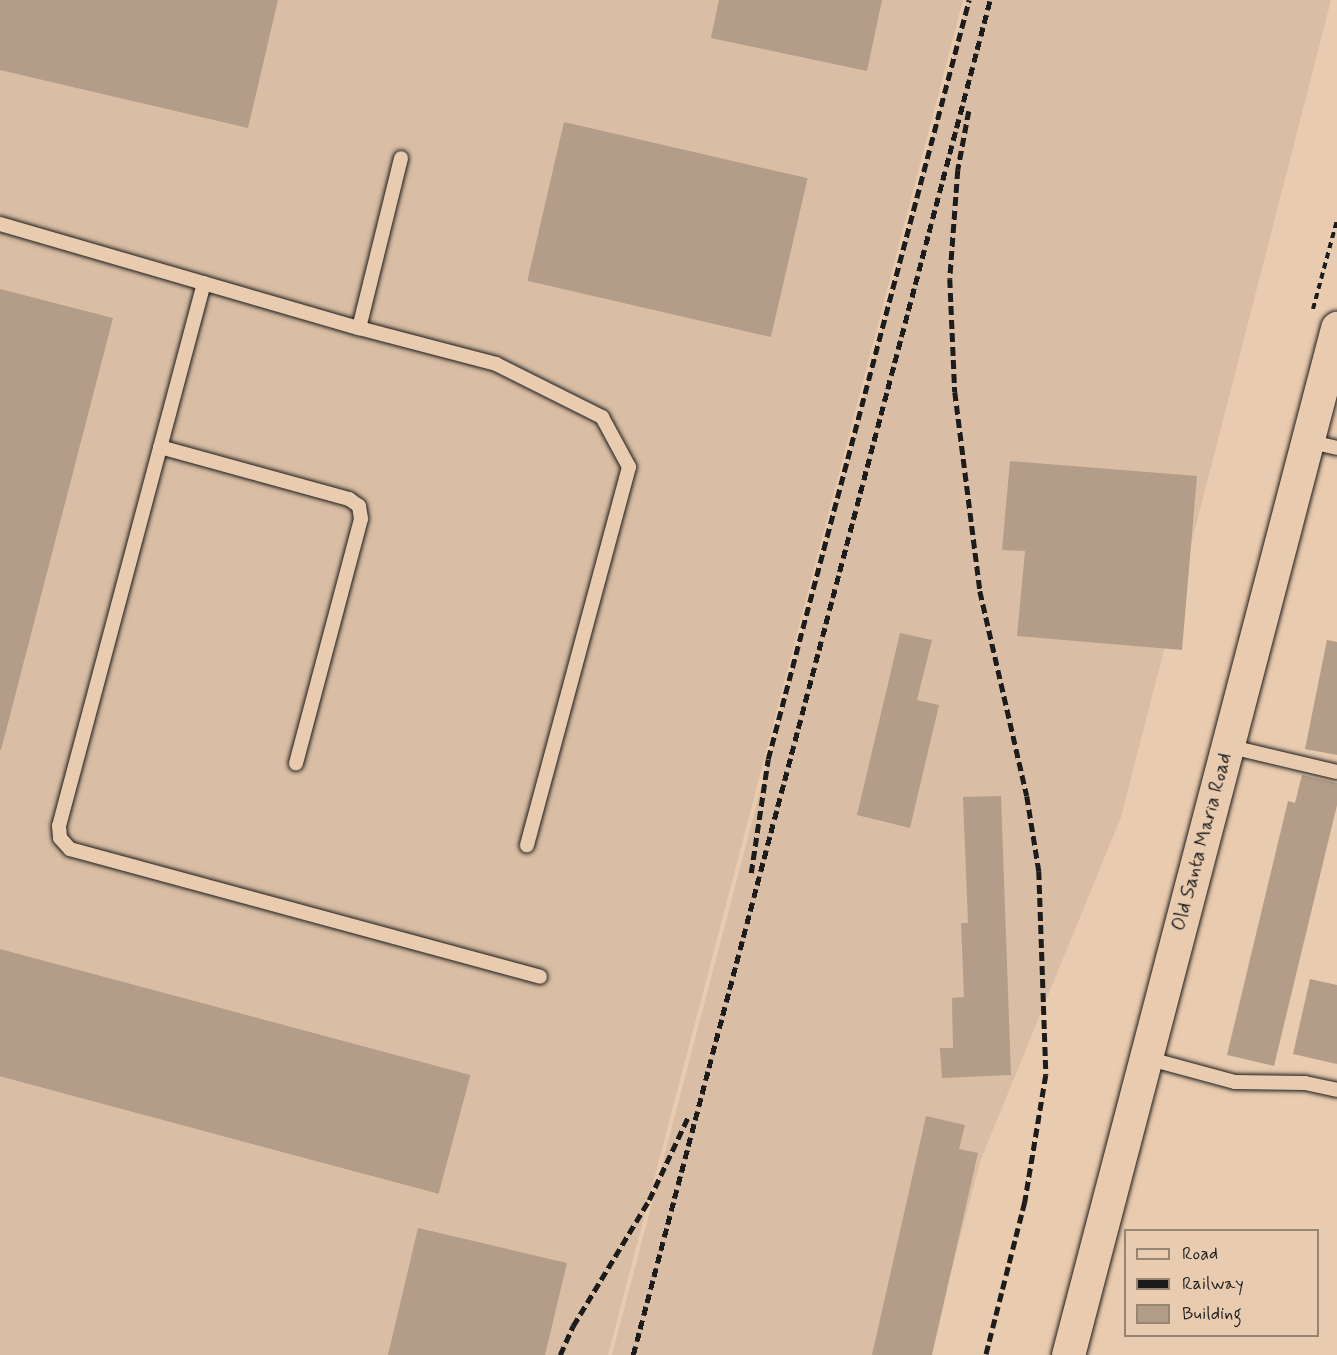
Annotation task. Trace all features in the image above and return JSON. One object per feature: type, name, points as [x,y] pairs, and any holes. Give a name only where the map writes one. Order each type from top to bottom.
[{"type":"main road","name":"Old Santa Maria Road","points":[[1068,1355],[1227,746],[1322,444],[1337,328]]},
{"type":"lane","points":[[359,328],[401,158]]},
{"type":"lane","points":[[0,224],[359,328],[496,364],[602,417],[629,466],[527,845]]},
{"type":"lane","points":[[204,283],[59,826],[60,838],[70,849],[540,977]]},
{"type":"lane","points":[[160,447],[349,499],[359,506],[361,519],[296,764]]},
{"type":"lane","points":[[1227,746],[1337,772]]},
{"type":"lane","points":[[1146,1058],[1235,1082],[1305,1083],[1337,1090]]},
{"type":"shaded area","points":[[0,0],[963,0],[608,1355],[0,1355]]},
{"type":"shaded area","points":[[968,0],[1331,0],[1121,817],[981,1159],[929,1355],[612,1355]]},
{"type":"building","points":[[0,0],[278,0],[248,128],[0,70]]},
{"type":"building","points":[[719,0],[882,0],[867,71],[711,38]]},
{"type":"building","points":[[564,122],[808,178],[771,337],[527,281]]},
{"type":"building","points":[[0,289],[113,318],[1,750],[0,750]]},
{"type":"building","points":[[1010,461],[1197,476],[1182,650],[1017,636],[1025,551],[1002,550]]},
{"type":"building","points":[[900,633],[932,640],[917,700],[939,705],[910,828],[857,815]]},
{"type":"building","points":[[1327,640],[1337,642],[1337,755],[1305,749]]},
{"type":"building","points":[[1302,775],[1337,783],[1337,805],[1274,1066],[1227,1055],[1288,801],[1295,803]]},
{"type":"building","points":[[1001,796],[1011,1075],[942,1078],[940,1048],[953,1048],[952,998],[964,997],[961,923],[968,923],[963,797]]},
{"type":"building","points":[[0,949],[470,1075],[439,1194],[0,1076]]},
{"type":"building","points":[[1310,979],[1337,985],[1337,1064],[1293,1054]]},
{"type":"building","points":[[926,1116],[965,1125],[959,1149],[978,1153],[932,1355],[872,1355]]},
{"type":"building","points":[[418,1228],[567,1263],[545,1355],[388,1355]]},
{"type":"railway","points":[[751,873],[768,759],[969,0]]},
{"type":"railway","points":[[633,1355],[990,0]]},
{"type":"railway","points":[[969,111],[958,170],[950,279],[955,392],[980,591],[1027,796],[1039,871],[1046,1075],[1025,1202],[986,1355]]},
{"type":"railway","points":[[560,1355],[573,1326],[649,1200],[689,1115]]}]
